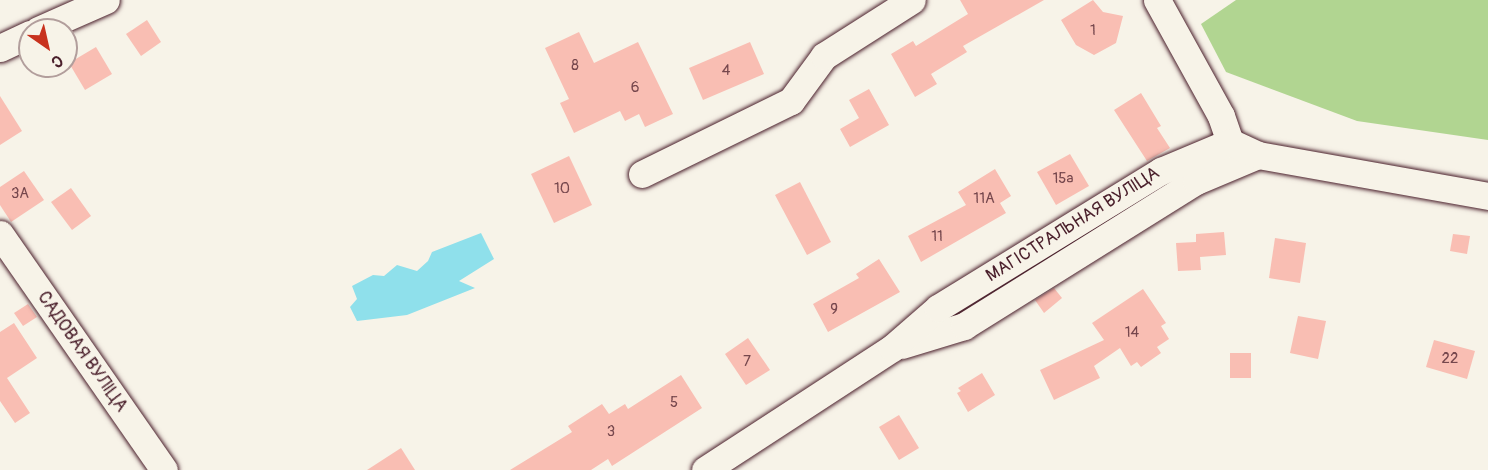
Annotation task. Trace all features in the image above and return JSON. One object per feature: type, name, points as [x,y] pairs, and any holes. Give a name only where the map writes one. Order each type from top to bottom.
[{"type":"street","points":[[65,18],[106,0]]},
{"type":"street","points":[[642,174],[791,101],[824,56],[912,0]]},
{"type":"street","points":[[1157,0],[1221,116],[1230,142],[1258,155],[1488,196]]},
{"type":"street","points":[[0,48],[18,40]]},
{"type":"street","name":"МАГІСТРАЛЬНАЯ ВУЛІЦА","points":[[705,470],[892,348],[938,308],[1161,171],[1230,142]]},
{"type":"street","points":[[892,348],[963,326],[1196,181],[1258,155]]},
{"type":"street","name":"САДОВАЯ ВУЛІЦА","points":[[0,234],[164,470]]},
{"type":"green space","points":[[1236,0],[1488,0],[1488,140],[1357,121],[1226,72],[1201,24]]},
{"type":"water","points":[[481,233],[494,259],[459,281],[475,288],[407,315],[357,321],[350,307],[357,299],[352,286],[373,275],[384,276],[397,265],[417,271],[428,261],[432,252]]},
{"type":"building","points":[[960,0],[1044,0],[963,46],[967,52],[931,74],[937,84],[915,97],[891,54],[913,41],[916,46],[968,14]]},
{"type":"building","points":[[1093,0],[1103,12],[1123,16],[1116,43],[1094,55],[1076,45],[1061,20]]},
{"type":"building","points":[[147,20],[161,42],[141,56],[126,34]]},
{"type":"building","points":[[579,32],[594,63],[638,42],[673,114],[645,127],[639,114],[625,121],[620,111],[574,133],[560,103],[569,99],[545,48]]},
{"type":"building","points":[[750,42],[764,74],[703,100],[689,68]]},
{"type":"building","points":[[96,47],[112,74],[85,90],[78,78],[78,58]]},
{"type":"building","points":[[869,89],[889,125],[850,147],[840,129],[859,118],[849,100]]},
{"type":"building","points":[[1141,93],[1161,126],[1157,128],[1170,148],[1147,161],[1114,110]]},
{"type":"building","points":[[0,96],[22,131],[0,145]]},
{"type":"building","points":[[1070,154],[1089,186],[1056,205],[1037,172]]},
{"type":"building","points":[[569,156],[592,205],[554,223],[531,174]]},
{"type":"building","points":[[995,169],[1011,196],[1000,203],[1006,213],[921,262],[908,236],[966,205],[958,192]]},
{"type":"building","points":[[24,171],[44,200],[11,222],[0,205],[0,187]]},
{"type":"building","points":[[800,182],[831,242],[807,255],[775,195]]},
{"type":"building","points":[[71,188],[91,216],[72,230],[51,202]]},
{"type":"building","points":[[1224,232],[1226,255],[1200,257],[1201,270],[1178,271],[1176,243],[1196,242],[1196,234]]},
{"type":"building","points":[[1453,234],[1470,236],[1467,254],[1450,251]]},
{"type":"building","points":[[1275,238],[1306,243],[1300,283],[1269,278]]},
{"type":"building","points":[[879,259],[900,292],[828,332],[813,304],[859,278],[856,274]]},
{"type":"building","points":[[1054,288],[1062,298],[1044,313],[1035,300]]},
{"type":"building","points":[[1143,289],[1166,323],[1161,326],[1169,339],[1157,347],[1161,353],[1141,367],[1137,362],[1131,366],[1120,348],[1094,366],[1100,378],[1054,400],[1040,370],[1104,340],[1092,323]]},
{"type":"building","points":[[28,304],[37,317],[23,326],[14,313]]},
{"type":"building","points":[[1298,316],[1326,321],[1318,359],[1290,353]]},
{"type":"building","points":[[14,323],[37,358],[7,378],[30,413],[15,423],[0,401],[0,332]]},
{"type":"building","points":[[748,338],[770,370],[746,385],[725,354]]},
{"type":"building","points":[[1434,340],[1475,351],[1467,379],[1426,367]]},
{"type":"building","points":[[1230,353],[1251,353],[1251,378],[1230,378]]},
{"type":"building","points":[[982,373],[995,395],[968,412],[957,393],[961,391],[958,388]]},
{"type":"building","points":[[681,375],[702,408],[612,466],[608,459],[591,470],[510,470],[572,432],[568,426],[602,404],[609,414],[625,404],[628,409]]},
{"type":"building","points":[[899,415],[919,448],[899,460],[879,427]]},
{"type":"building","points":[[401,448],[415,470],[367,470]]}]
